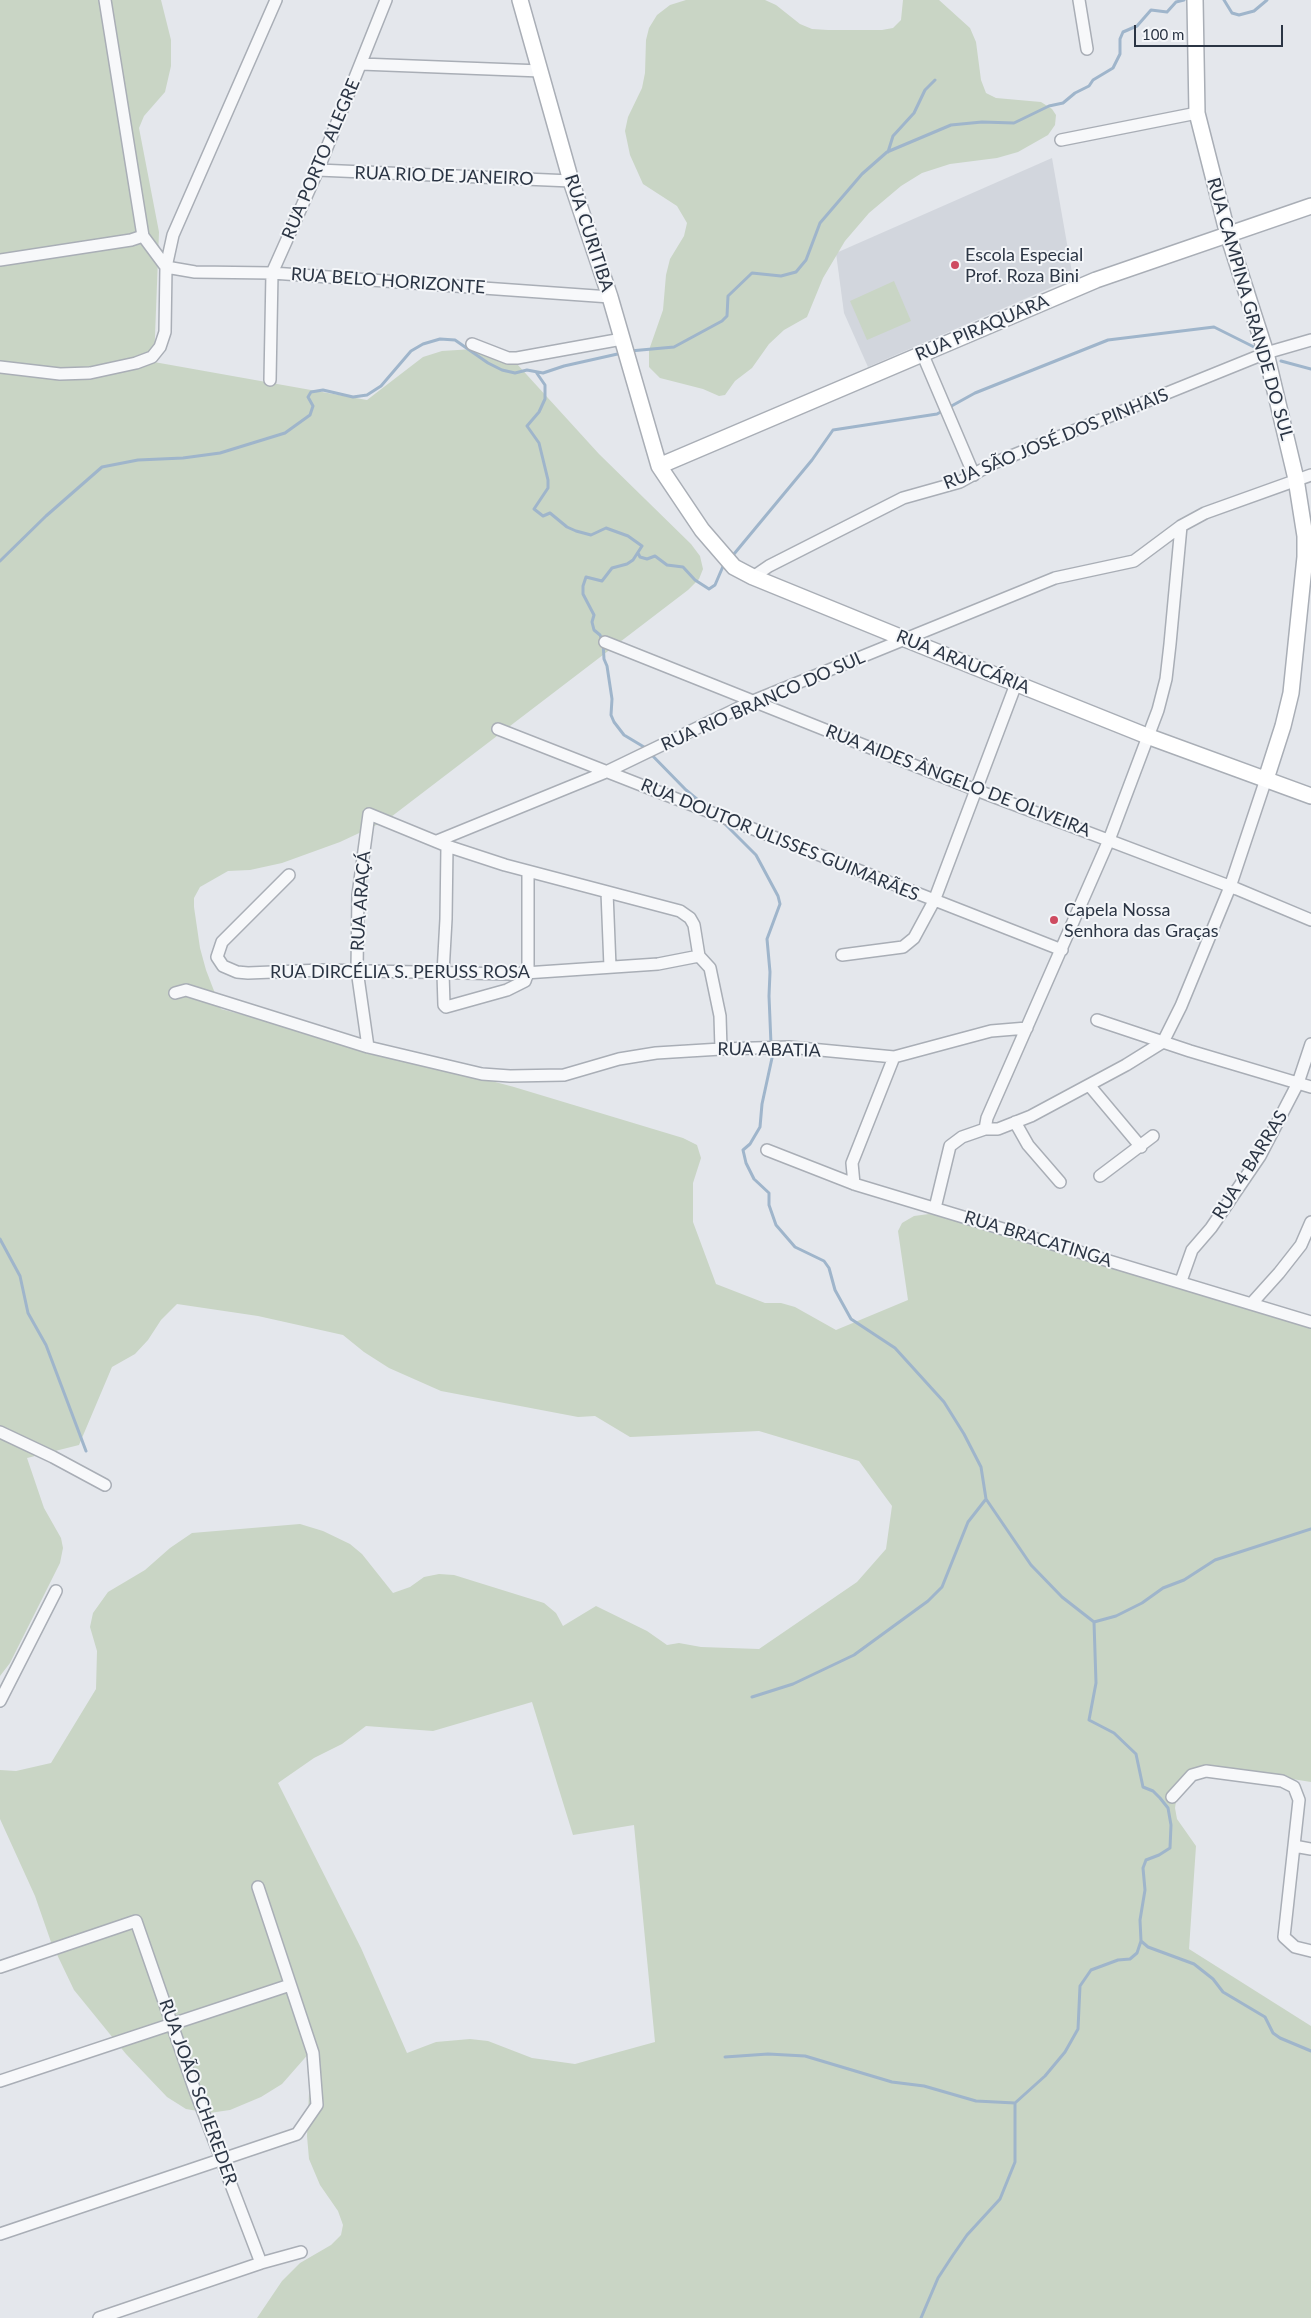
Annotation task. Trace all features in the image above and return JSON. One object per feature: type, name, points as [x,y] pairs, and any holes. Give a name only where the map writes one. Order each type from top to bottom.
[{"type":"street","points":[[105,0],[142,236],[166,267]]},
{"type":"street","points":[[0,367],[60,374],[90,373],[136,363],[152,356],[160,347],[165,332],[166,267],[173,236],[276,0]]},
{"type":"street","name":"RUA PORTO ALEGRE","points":[[270,380],[272,274],[318,170],[386,0]]},
{"type":"street","name":"RUA CURITIBA","points":[[520,0],[571,181],[610,297],[659,466]]},
{"type":"street","points":[[1079,0],[1087,49]]},
{"type":"street","name":"RUA CAMPINA GRANDE DO SUL","points":[[1163,1042],[1181,1006],[1230,887],[1283,726],[1291,693],[1305,557],[1304,477],[1228,235],[1197,113],[1195,0]]},
{"type":"street","points":[[361,64],[540,71]]},
{"type":"street","points":[[1061,140],[1197,113]]},
{"type":"street","name":"RUA RIO DE JANEIRO","points":[[318,170],[571,181]]},
{"type":"street","name":"RUA PIRAQUARA","points":[[659,466],[1096,280],[1311,206]]},
{"type":"street","points":[[0,260],[131,240],[142,236]]},
{"type":"street","name":"RUA BELO HORIZONTE","points":[[166,267],[195,272],[272,274],[610,297]]},
{"type":"street","points":[[472,344],[508,358],[517,358],[622,339]]},
{"type":"street","name":"RUA SÃO JOSÉ DOS PINHAIS","points":[[753,577],[769,566],[884,506],[903,498],[960,482],[994,463],[1266,353],[1311,340]]},
{"type":"street","points":[[922,354],[974,475]]},
{"type":"street","name":"RUA ARAUCÁRIA","points":[[659,466],[702,530],[734,567],[753,577],[1147,736],[1311,796]]},
{"type":"street","name":"RUA RIO BRANCO DO SUL","points":[[442,843],[606,772],[754,701],[905,639],[1055,578],[1134,561],[1181,526],[1205,513],[1304,477]]},
{"type":"street","points":[[985,1129],[987,1118],[1062,950],[1108,840],[1158,710],[1166,679],[1181,526]]},
{"type":"street","name":"RUA AIDES ÂNGELO DE OLIVEIRA","points":[[605,642],[976,790],[1311,920]]},
{"type":"street","points":[[842,955],[903,947],[914,938],[934,901],[1016,684]]},
{"type":"street","name":"RUA DOUTOR ULISSES GUIMARÃES","points":[[498,729],[1062,950]]},
{"type":"street","name":"RUA ARAÇÁ","points":[[368,1047],[357,970],[358,895],[369,814],[442,843]]},
{"type":"street","points":[[528,872],[528,972],[525,981],[508,990],[449,1007],[444,1005],[443,973],[446,919],[442,843],[528,872],[680,911],[690,918],[694,925],[699,956],[710,968],[720,1016],[721,1048]]},
{"type":"street","name":"RUA DIRCÉLIA S. PERUSS ROSA","points":[[289,875],[222,942],[217,957],[223,966],[237,972],[248,973],[357,970],[443,973],[528,972],[658,964],[699,956]]},
{"type":"street","points":[[608,892],[610,967]]},
{"type":"street","points":[[175,993],[186,990],[368,1047]]},
{"type":"street","points":[[1097,1020],[1311,1087]]},
{"type":"street","name":"RUA ABATIA","points":[[368,1047],[482,1074],[510,1076],[564,1075],[619,1059],[656,1052],[721,1048],[790,1047],[894,1057],[991,1031],[1027,1028]]},
{"type":"street","points":[[935,1208],[950,1146],[962,1137],[985,1129],[998,1129],[1031,1116],[1126,1065],[1163,1042]]},
{"type":"street","name":"RUA 4 BARRAS","points":[[1181,1281],[1192,1250],[1211,1228],[1260,1156],[1298,1083],[1311,1044]]},
{"type":"street","points":[[854,1184],[852,1162],[894,1057]]},
{"type":"street","points":[[1089,1085],[1141,1147]]},
{"type":"street","points":[[1015,1122],[1028,1145],[1060,1182]]},
{"type":"street","points":[[1100,1176],[1141,1147],[1153,1136]]},
{"type":"street","name":"RUA BRACATINGA","points":[[767,1150],[854,1184],[1181,1281],[1311,1322]]},
{"type":"street","points":[[1252,1303],[1280,1273],[1301,1245],[1311,1222]]},
{"type":"street","points":[[1,1435],[53,1456],[105,1484]]},
{"type":"street","points":[[0,1701],[56,1591]]},
{"type":"street","points":[[1172,1797],[1192,1775],[1206,1771],[1282,1781],[1294,1787],[1299,1800],[1284,1937],[1294,1947],[1311,1951]]},
{"type":"street","points":[[1294,1846],[1311,1849]]},
{"type":"street","points":[[0,2234],[296,2134],[317,2105],[313,2053],[258,1887]]},
{"type":"street","name":"RUA JOÃO SCHEREDER","points":[[0,1968],[136,1921],[261,2262]]},
{"type":"street","points":[[0,2081],[290,1985]]},
{"type":"street","points":[[99,2318],[261,2262],[302,2252]]},
{"type":"shaded area","name":"Escola Especial Prof. Roza Bini","points":[[1052,158],[1073,278],[868,367],[844,313],[836,253]]},
{"type":"green space","points":[[0,0],[161,0],[171,40],[171,66],[165,92],[144,116],[139,128],[159,232],[154,362],[367,400],[423,357],[442,351],[473,349],[504,355],[517,364],[599,454],[691,544],[700,556],[703,569],[699,579],[688,590],[387,820],[340,842],[282,863],[250,870],[228,871],[200,887],[194,898],[194,907],[200,948],[221,1009],[514,1087],[683,1138],[697,1145],[701,1158],[693,1183],[693,1222],[716,1284],[765,1303],[781,1303],[795,1307],[836,1330],[908,1300],[898,1231],[902,1223],[914,1216],[929,1214],[946,1216],[1311,1325],[1311,1782],[1242,1771],[1204,1770],[1177,1795],[1175,1808],[1177,1819],[1196,1846],[1189,1949],[1311,2026],[1311,2318],[257,2318],[282,2281],[300,2263],[331,2245],[341,2235],[343,2225],[338,2211],[320,2185],[309,2159],[307,2136],[311,2051],[282,2084],[261,2097],[230,2110],[209,2113],[186,2109],[167,2097],[126,2054],[74,1990],[51,1942],[35,1896],[0,1819],[0,1770],[16,1771],[51,1763],[96,1689],[97,1651],[90,1627],[93,1613],[108,1592],[145,1570],[170,1548],[192,1533],[300,1524],[323,1531],[350,1544],[362,1554],[393,1593],[410,1587],[424,1577],[439,1574],[454,1575],[544,1603],[556,1613],[563,1626],[596,1606],[647,1631],[667,1645],[679,1643],[701,1647],[759,1649],[857,1582],[886,1549],[892,1506],[859,1461],[759,1431],[630,1437],[595,1416],[578,1417],[441,1391],[389,1368],[364,1352],[343,1335],[258,1316],[177,1304],[161,1320],[148,1340],[135,1354],[112,1367],[79,1445],[27,1458],[44,1508],[61,1538],[63,1548],[60,1563],[10,1663],[0,1676]],"holes":[[[532,1702],[573,1835],[634,1825],[655,2042],[575,2064],[532,2058],[488,2041],[470,2039],[436,2042],[407,2053],[361,1948],[278,1783],[314,1758],[342,1744],[366,1726],[433,1731]]]},
{"type":"green space","points":[[686,0],[765,0],[776,5],[800,24],[812,29],[882,30],[893,28],[901,20],[903,0],[939,0],[970,28],[976,42],[981,80],[986,93],[996,98],[1041,102],[1052,109],[1056,115],[1055,125],[1048,135],[1018,152],[997,158],[950,164],[922,173],[901,186],[869,213],[845,241],[823,278],[807,317],[784,330],[769,344],[752,368],[735,381],[725,395],[719,396],[703,389],[660,378],[649,367],[649,350],[663,310],[666,275],[670,259],[684,236],[687,223],[677,206],[643,184],[630,155],[625,131],[628,117],[642,88],[645,73],[646,40],[649,28],[657,15],[670,5]]},
{"type":"green space","points":[[894,281],[911,321],[867,340],[850,301]]},
{"type":"waterway","points":[[630,351],[674,347],[722,321],[727,316],[728,296],[752,273],[781,276],[796,272],[806,260],[820,223],[862,174],[887,152],[951,125],[982,122],[1014,123],[1049,106],[1063,103],[1075,93],[1089,86],[1093,80],[1113,68],[1120,54],[1120,39],[1123,32],[1137,26],[1151,10],[1167,12],[1176,2],[1184,0]]},
{"type":"waterway","points":[[1224,0],[1232,13],[1239,15],[1254,11],[1267,0]]},
{"type":"waterway","points":[[888,152],[893,136],[914,113],[925,90],[935,80]]},
{"type":"waterway","points":[[734,554],[812,460],[833,430],[937,414],[975,393],[1108,340],[1214,327],[1256,348]]},
{"type":"waterway","points":[[0,561],[46,516],[102,467],[138,460],[183,458],[220,453],[285,433],[310,415],[313,406],[308,397],[311,392],[323,390],[353,397],[367,395],[381,386],[411,351],[423,344],[440,339],[455,340],[488,363],[502,370],[515,373],[527,370],[543,373],[564,366],[622,353]]},
{"type":"waterway","points":[[1281,361],[1311,369]]},
{"type":"waterway","points":[[536,372],[545,385],[545,399],[539,412],[527,426],[539,443],[548,480],[548,488],[534,509],[543,516],[550,513],[567,527],[576,531],[591,535],[606,528],[628,536],[642,546],[633,560],[627,564],[612,568],[602,581],[586,577],[583,586],[583,594],[594,615],[592,622],[594,630],[600,635],[603,642],[604,659],[607,666],[612,699],[611,715],[624,735],[644,747],[686,790],[704,805]]},
{"type":"waterway","points":[[638,553],[640,557],[647,559],[655,556],[667,565],[683,567],[695,580],[709,589],[715,585],[724,564]]},
{"type":"waterway","points":[[722,821],[756,855],[778,896],[780,904],[767,939],[770,972],[771,1044]]},
{"type":"waterway","points":[[772,1050],[762,1104],[760,1127],[750,1144],[743,1150],[746,1163],[754,1179],[769,1193],[769,1205],[776,1225],[795,1247],[824,1261],[829,1268],[835,1290],[851,1319],[895,1348],[944,1402],[964,1434],[981,1467],[986,1499],[1031,1565],[1062,1597],[1094,1622],[1096,1683],[1089,1720],[1114,1733],[1136,1754],[1143,1787],[1153,1791],[1168,1808],[1171,1825],[1170,1848],[1146,1860],[1143,1868],[1145,1890],[1140,1920],[1141,1941],[1137,1953],[1130,1959],[1118,1960],[1091,1970],[1080,1986],[1078,2029],[1065,2052],[1045,2076],[1015,2103],[1015,2162],[1000,2199],[967,2235],[953,2255],[938,2278],[921,2318]]},
{"type":"waterway","points":[[0,1239],[20,1276],[28,1313],[46,1345],[86,1451]]},
{"type":"waterway","points":[[752,1697],[793,1684],[854,1655],[928,1601],[942,1587],[968,1522],[986,1499]]},
{"type":"waterway","points":[[1094,1622],[1116,1616],[1142,1603],[1163,1588],[1184,1580],[1215,1560],[1311,1529]]},
{"type":"waterway","points":[[1141,1941],[1148,1947],[1194,1964],[1213,1979],[1223,1992],[1265,2017],[1273,2033],[1280,2038],[1311,2051]]},
{"type":"waterway","points":[[725,2057],[768,2054],[805,2056],[892,2082],[924,2086],[976,2101],[1015,2103]]},
{"type":"place","name":"Escola Especial Prof. Roza Bini","points":[[955,265]]},
{"type":"place","name":"Capela Nossa Senhora das Graças","points":[[1054,920]]}]
